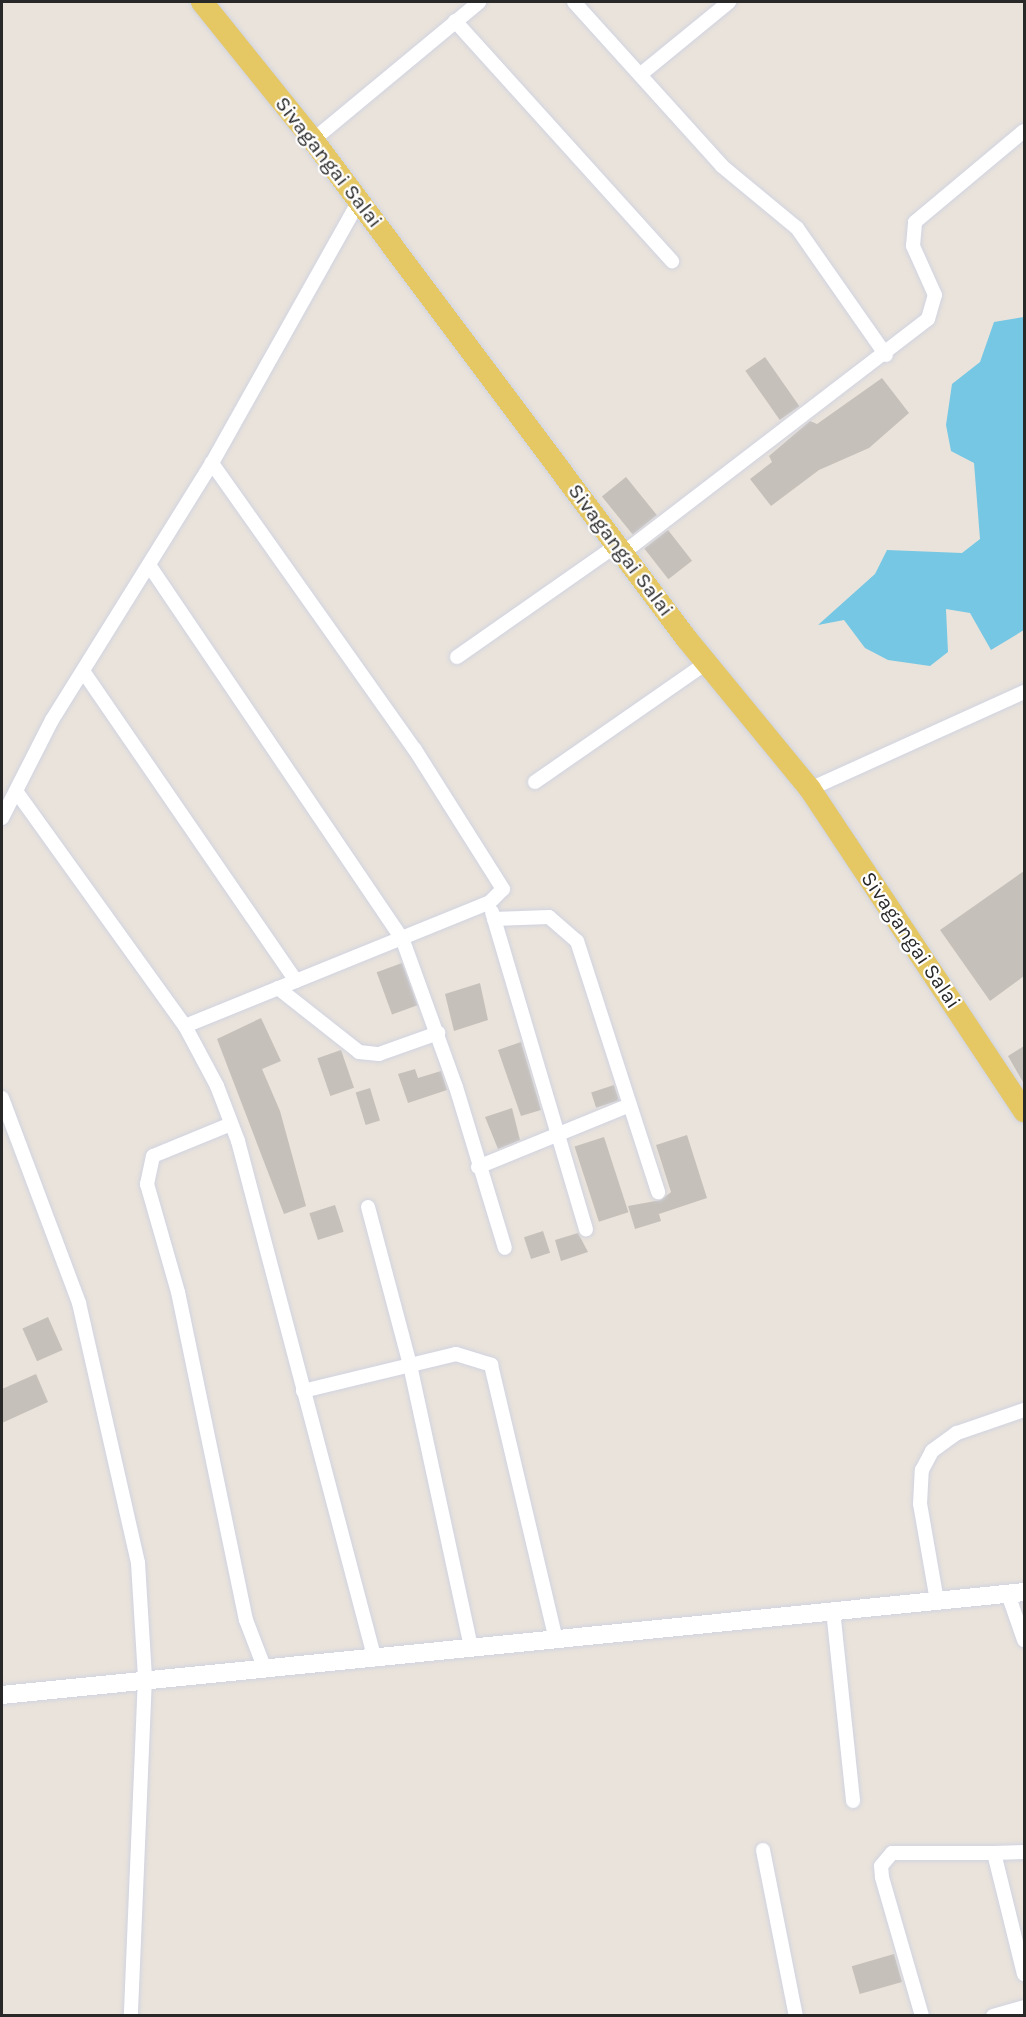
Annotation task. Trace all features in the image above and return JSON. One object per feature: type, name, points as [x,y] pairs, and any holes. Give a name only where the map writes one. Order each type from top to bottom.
[{"type":"main road","name":"Sivagangai Salai","points":[[202,2],[313,140],[706,663],[810,789],[1024,1109]]},
{"type":"street","points":[[313,140],[479,2]]},
{"type":"street","points":[[574,2],[722,166],[797,228],[886,355]]},
{"type":"street","points":[[641,74],[729,2]]},
{"type":"street","points":[[456,21],[672,261]]},
{"type":"street","points":[[457,657],[620,549],[886,355],[935,308],[936,296],[913,246],[915,222],[1024,131]]},
{"type":"street","points":[[2,818],[83,671],[212,463],[359,201]]},
{"type":"street","points":[[185,1026],[490,903],[501,895],[500,877],[212,463]]},
{"type":"street","points":[[149,565],[402,938],[438,1033],[505,1248]]},
{"type":"street","points":[[535,782],[706,663]]},
{"type":"street","points":[[83,671],[296,981]]},
{"type":"street","points":[[810,789],[1024,692]]},
{"type":"street","points":[[16,791],[185,1026],[231,1124],[374,1656]]},
{"type":"street","points":[[490,903],[555,1135],[586,1229]]},
{"type":"street","points":[[494,919],[549,917],[577,940],[658,1192]]},
{"type":"street","points":[[278,988],[359,1052],[379,1054],[438,1033]]},
{"type":"street","points":[[2,1098],[79,1303],[138,1563],[145,1677],[131,2016]]},
{"type":"street","points":[[478,1167],[630,1105]]},
{"type":"street","points":[[231,1124],[153,1156],[147,1184],[178,1292],[246,1620],[264,1667]]},
{"type":"street","points":[[368,1207],[410,1365],[471,1646]]},
{"type":"street","points":[[303,1391],[456,1354],[491,1365],[555,1636]]},
{"type":"street","points":[[937,1600],[920,1504],[922,1470],[932,1451],[957,1433],[1024,1410]]},
{"type":"street","points":[[2,1695],[145,1677],[1016,1593],[1024,1640]]},
{"type":"street","points":[[833,1610],[853,1801]]},
{"type":"street","points":[[763,1850],[796,2016]]},
{"type":"street","points":[[922,2016],[880,1866],[892,1853],[906,1851],[1024,1852]]},
{"type":"street","points":[[994,1853],[1024,1974]]},
{"type":"street","points":[[993,2016],[1024,2007]]},
{"type":"water","points":[[1024,317],[1024,630],[991,650],[970,613],[946,609],[948,652],[930,666],[888,660],[865,648],[844,620],[818,625],[875,574],[887,550],[962,553],[980,539],[974,463],[951,451],[946,425],[952,384],[980,362],[994,322]]},
{"type":"building","points":[[765,357],[799,406],[780,420],[745,371]]},
{"type":"building","points":[[882,378],[909,413],[869,448],[819,470],[771,506],[750,479],[772,462],[769,456],[810,421],[817,424]]},
{"type":"building","points":[[626,477],[657,515],[633,535],[602,497]]},
{"type":"building","points":[[668,530],[692,561],[668,579],[644,548]]},
{"type":"building","points":[[1024,871],[1024,976],[990,1001],[940,930]]},
{"type":"building","points":[[402,963],[417,1005],[392,1015],[377,972]]},
{"type":"building","points":[[480,983],[488,1020],[454,1031],[445,994]]},
{"type":"building","points":[[261,1018],[281,1061],[262,1069],[280,1111],[306,1206],[284,1214],[217,1039]]},
{"type":"building","points":[[521,1042],[541,1110],[521,1116],[498,1050]]},
{"type":"building","points":[[1024,1046],[1024,1084],[1008,1056]]},
{"type":"building","points":[[341,1050],[354,1088],[330,1096],[317,1058]]},
{"type":"building","points":[[415,1069],[418,1078],[441,1071],[447,1090],[408,1103],[398,1074]]},
{"type":"building","points":[[614,1085],[619,1100],[596,1108],[591,1092]]},
{"type":"building","points":[[370,1088],[380,1121],[366,1125],[356,1092]]},
{"type":"building","points":[[512,1108],[520,1140],[498,1149],[485,1117]]},
{"type":"building","points":[[687,1135],[707,1198],[659,1214],[661,1221],[635,1229],[628,1206],[661,1200],[671,1192],[656,1145]]},
{"type":"building","points":[[604,1137],[628,1212],[599,1222],[575,1147]]},
{"type":"building","points":[[335,1205],[344,1232],[318,1240],[309,1213]]},
{"type":"building","points":[[543,1231],[550,1253],[531,1259],[524,1237]]},
{"type":"building","points":[[578,1233],[588,1252],[561,1261],[555,1240]]},
{"type":"building","points":[[48,1317],[63,1350],[37,1361],[22,1328]]},
{"type":"building","points":[[36,1374],[48,1402],[2,1423],[2,1389]]},
{"type":"building","points":[[894,1954],[902,1982],[860,1994],[852,1966]]}]
